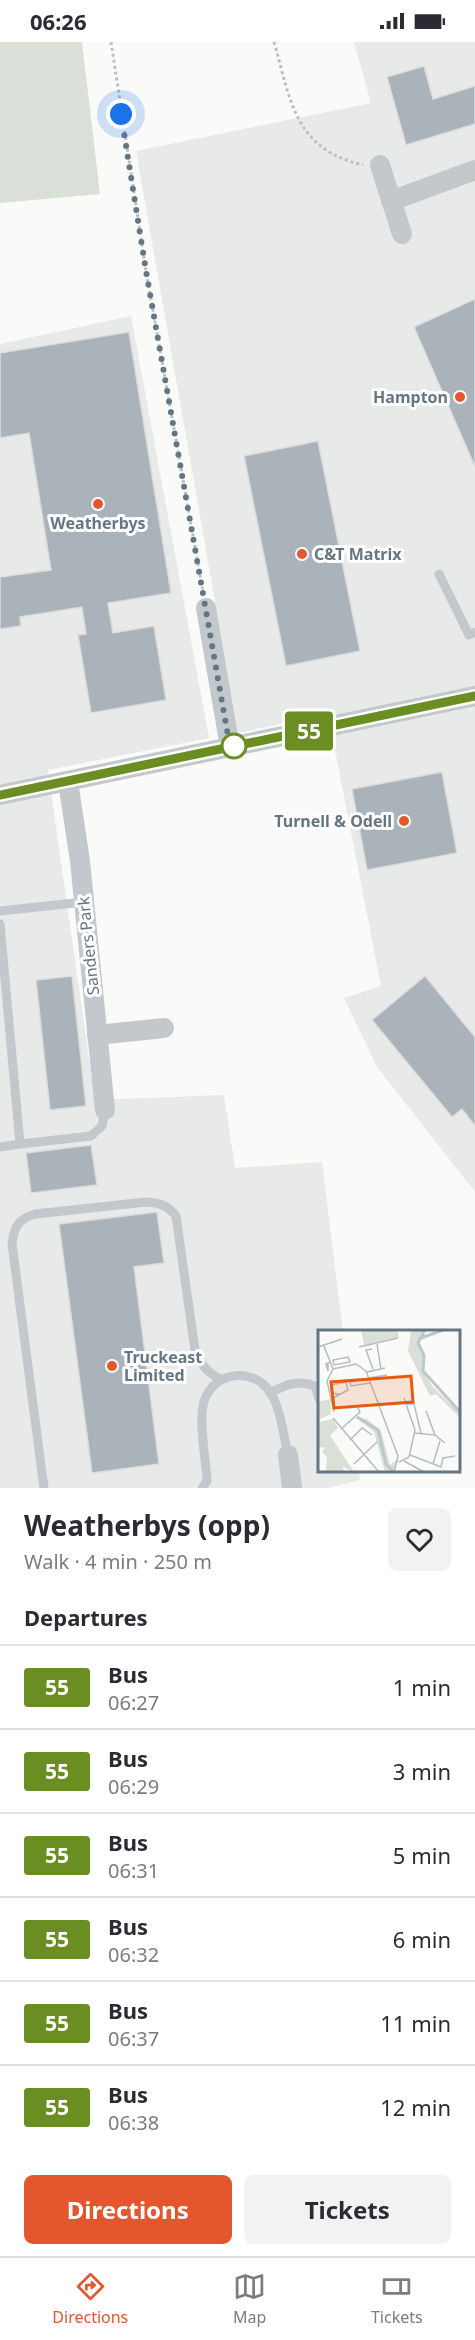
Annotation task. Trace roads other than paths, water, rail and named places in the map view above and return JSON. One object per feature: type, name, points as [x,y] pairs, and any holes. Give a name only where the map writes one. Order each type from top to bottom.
[{"type":"street","points":[[380,165],[402,234]]},
{"type":"street","points":[[392,201],[475,170]]},
{"type":"street","points":[[206,609],[230,747]]},
{"type":"street","points":[[0,795],[475,696]]},
{"type":"street","name":"Sanders Park","points":[[68,782],[84,902],[105,1110]]},
{"type":"street","points":[[97,1035],[164,1028]]},
{"type":"street","points":[[288,1455],[292,1488]]},
{"type":"lane","points":[[439,574],[470,635],[475,632]]},
{"type":"lane","points":[[0,911],[84,902]]},
{"type":"lane","points":[[0,924],[20,1144]]},
{"type":"lane","points":[[0,1045],[12,1043]]},
{"type":"lane","points":[[0,1147],[91,1136],[102,1126],[105,1110]]},
{"type":"lane","points":[[44,1488],[12,1244],[16,1225],[26,1217],[35,1214],[146,1202],[161,1203],[170,1209],[176,1216],[195,1350],[202,1367],[209,1374],[220,1379]]},
{"type":"lane","points":[[202,1488],[207,1481],[202,1408],[212,1385],[220,1379],[242,1376],[253,1379],[270,1393],[288,1455]]},
{"type":"lane","points":[[270,1393],[297,1382],[315,1386],[318,1396]]},
{"type":"place","name":"Hampton","points":[[460,397]]},
{"type":"place","name":"Weatherbys","points":[[98,504]]},
{"type":"place","name":"C&T Matrix","points":[[302,554]]},
{"type":"place","name":"Turnell & Odell","points":[[404,821]]},
{"type":"place","name":"Truckeast Limited","points":[[112,1366]]}]
